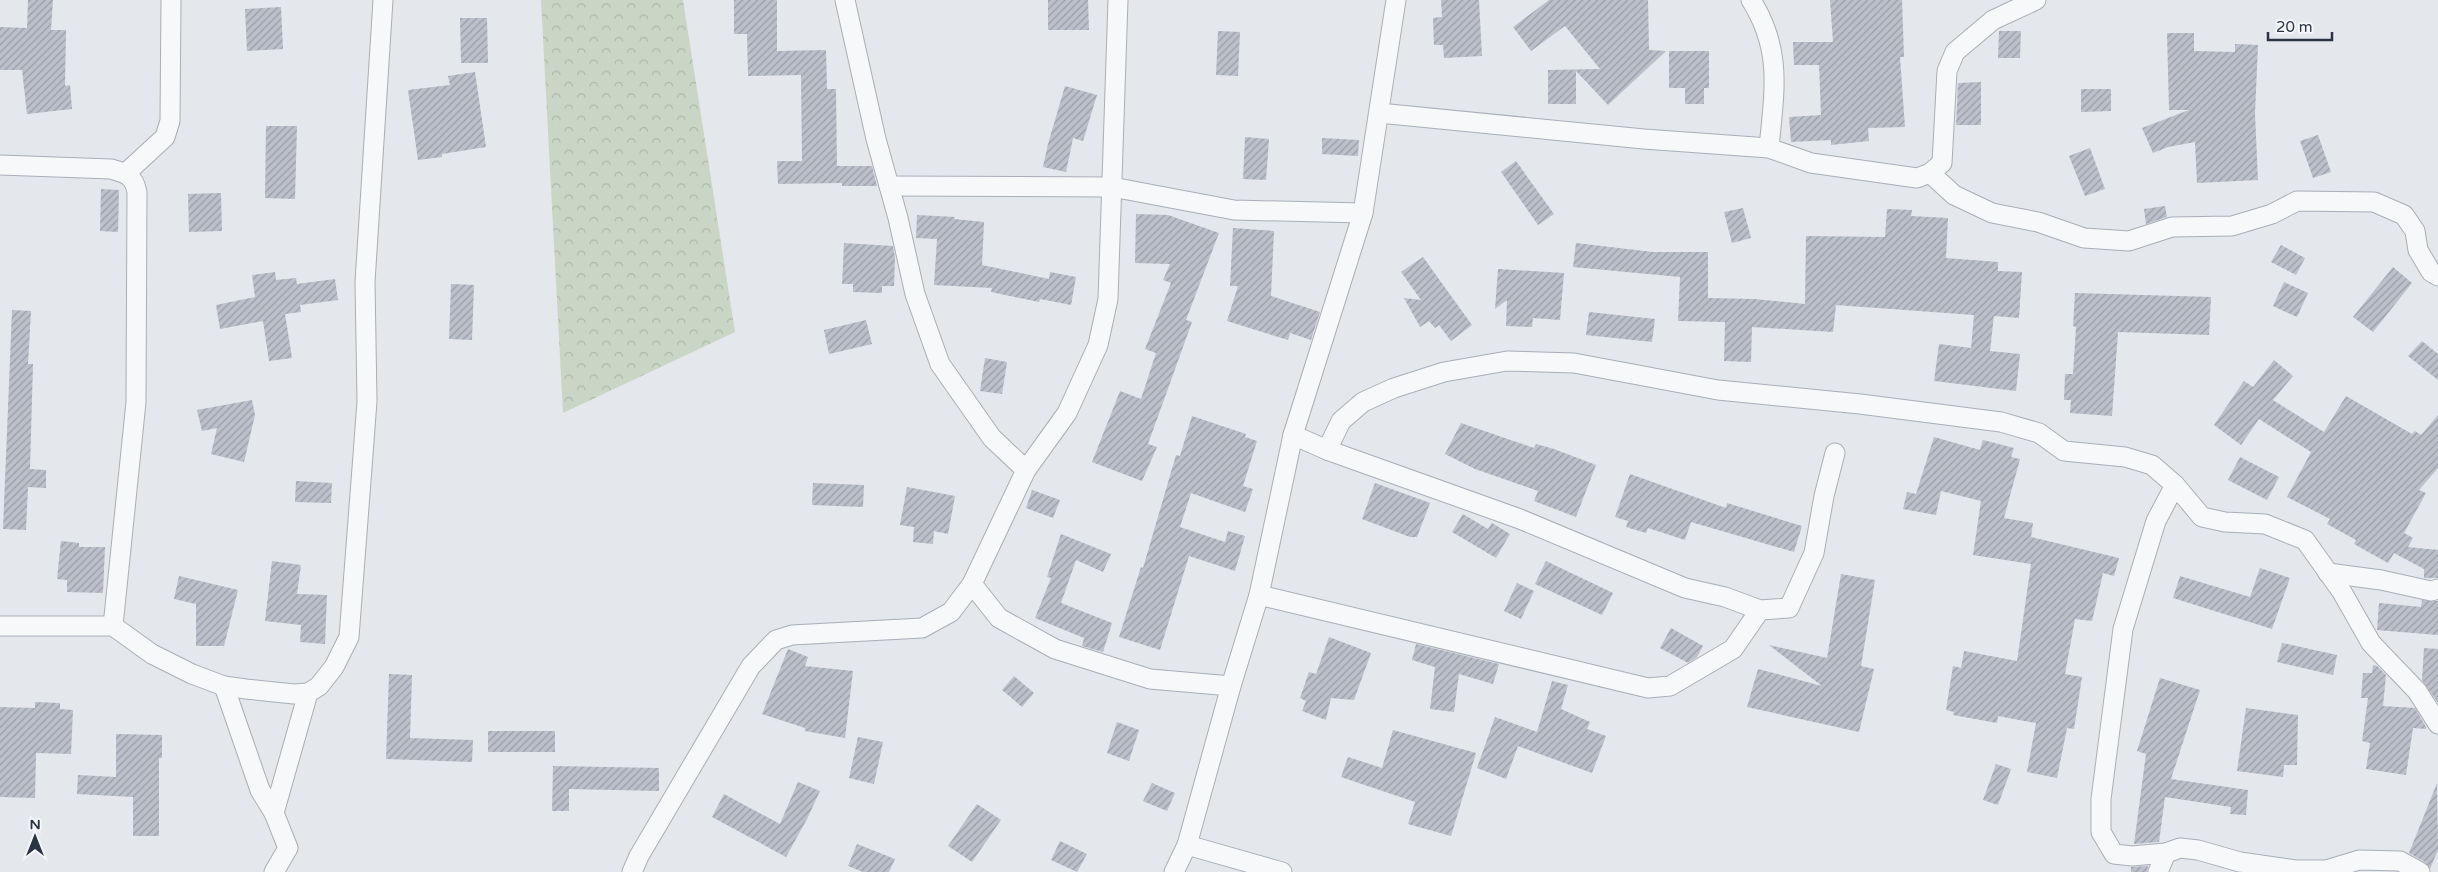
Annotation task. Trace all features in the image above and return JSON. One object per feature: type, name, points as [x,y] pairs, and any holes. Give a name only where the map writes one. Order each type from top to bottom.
[{"type":"street","points":[[126,173],[165,137],[170,121],[171,0]]},
{"type":"street","points":[[0,626],[112,626],[152,654],[192,674],[224,686],[294,694],[308,693],[319,686],[334,667],[349,637],[367,401],[365,282],[383,0]]},
{"type":"street","points":[[846,0],[876,138],[916,294],[940,364],[992,438],[1026,470]]},
{"type":"street","points":[[632,872],[639,856],[751,666],[776,640],[792,636],[922,628],[951,612],[972,584],[1026,470],[1067,414],[1098,345],[1108,299],[1118,0]]},
{"type":"street","points":[[1174,872],[1187,845],[1231,686],[1259,594],[1293,435],[1363,213],[1396,0]]},
{"type":"street","points":[[1751,0],[1760,14],[1773,48],[1775,75],[1769,148]]},
{"type":"street","points":[[1379,113],[1769,148],[1812,163],[1917,178],[1930,173],[1942,163],[1947,71],[1955,52],[1993,20],[2036,0]]},
{"type":"street","points":[[0,165],[112,169],[126,173],[135,181],[137,192],[136,402],[112,626]]},
{"type":"street","points":[[1930,173],[1954,195],[1992,213],[2038,222],[2084,238],[2129,241],[2172,227],[2232,226],[2272,214],[2297,202],[2374,202],[2404,215],[2415,231],[2418,250],[2431,272],[2438,276]]},
{"type":"street","points":[[889,186],[1112,186],[1234,210],[1363,213]]},
{"type":"street","points":[[1327,450],[1341,421],[1363,402],[1394,388],[1444,372],[1507,361],[1574,363],[1718,390],[1860,404],[2002,422],[2040,433],[2064,451],[2125,456],[2152,465],[2175,485],[2202,517],[2225,522],[2265,524],[2306,540],[2342,592],[2371,643],[2417,691],[2438,724]]},
{"type":"street","points":[[1293,435],[1327,450],[1520,519],[1685,588],[1725,597],[1760,610],[1789,608],[1814,553],[1824,496],[1835,453]]},
{"type":"street","points":[[2175,485],[2156,521],[2123,629],[2101,799],[2101,832],[2114,854],[2132,856],[2166,853],[2180,848],[2198,850],[2240,862],[2296,870],[2326,870],[2359,860],[2400,861],[2420,872]]},
{"type":"street","points":[[2328,573],[2382,580],[2431,591],[2438,589]]},
{"type":"street","points":[[972,584],[999,618],[1055,649],[1150,679],[1231,686]]},
{"type":"street","points":[[1259,594],[1648,688],[1670,686],[1733,649],[1760,610]]},
{"type":"street","points":[[224,686],[260,790],[274,813],[288,848],[274,872]]},
{"type":"street","points":[[274,813],[308,693]]},
{"type":"street","points":[[1187,845],[1282,872]]},
{"type":"street","points":[[2158,872],[2166,853]]},
{"type":"green space","points":[[541,0],[683,0],[735,332],[563,413]]},
{"type":"building","points":[[28,0],[53,0],[51,30],[66,30],[65,86],[70,85],[72,109],[27,114],[22,70],[0,70],[0,27],[27,28]]},
{"type":"building","points":[[734,0],[777,0],[777,51],[826,50],[827,89],[836,89],[837,166],[872,166],[877,186],[842,186],[842,183],[778,184],[777,161],[802,161],[801,75],[748,76],[747,34],[734,34]]},
{"type":"building","points":[[1048,0],[1088,0],[1089,30],[1048,30]]},
{"type":"building","points":[[1441,0],[1479,0],[1482,56],[1444,58],[1443,45],[1434,45],[1433,18],[1442,17]]},
{"type":"building","points":[[1549,0],[1648,0],[1649,50],[1666,51],[1608,105],[1576,71],[1576,104],[1548,104],[1548,70],[1600,69],[1565,26],[1531,51],[1513,27]]},
{"type":"building","points":[[1830,0],[1902,0],[1904,57],[1900,57],[1905,127],[1868,128],[1869,141],[1831,145],[1831,140],[1791,142],[1789,117],[1821,115],[1819,65],[1794,65],[1793,42],[1833,42]]},
{"type":"building","points":[[281,7],[283,49],[247,51],[245,9]]},
{"type":"building","points":[[460,18],[487,18],[488,63],[461,63]]},
{"type":"building","points":[[1218,31],[1240,32],[1238,76],[1216,75]]},
{"type":"building","points":[[1999,31],[2021,31],[2020,58],[1998,58]]},
{"type":"building","points":[[2167,33],[2194,33],[2194,51],[2235,52],[2235,44],[2258,45],[2255,114],[2258,180],[2197,183],[2195,142],[2168,147],[2153,153],[2142,128],[2189,110],[2169,110]]},
{"type":"building","points":[[1669,51],[1709,51],[1709,88],[1704,88],[1704,104],[1685,104],[1685,88],[1669,88]]},
{"type":"building","points":[[475,72],[486,147],[442,154],[442,157],[418,160],[408,90],[450,85],[448,76]]},
{"type":"building","points":[[1981,82],[1981,125],[1956,125],[1958,83]]},
{"type":"building","points":[[1065,86],[1097,95],[1083,141],[1073,138],[1066,172],[1043,167]]},
{"type":"building","points":[[2081,89],[2111,89],[2111,111],[2081,112]]},
{"type":"building","points":[[266,126],[297,126],[295,199],[265,198]]},
{"type":"building","points":[[2318,135],[2331,172],[2313,178],[2300,141]]},
{"type":"building","points":[[1245,137],[1269,139],[1266,180],[1243,179]]},
{"type":"building","points":[[1322,138],[1359,140],[1358,156],[1322,154]]},
{"type":"building","points":[[2090,148],[2105,189],[2085,196],[2069,156]]},
{"type":"building","points":[[1516,161],[1554,214],[1538,225],[1501,172]]},
{"type":"building","points":[[101,189],[119,190],[118,232],[100,231]]},
{"type":"building","points":[[221,193],[222,231],[189,232],[188,194]]},
{"type":"building","points":[[2165,206],[2167,217],[2146,224],[2144,209]]},
{"type":"building","points":[[1743,208],[1751,238],[1732,243],[1724,212]]},
{"type":"building","points":[[1887,209],[1912,210],[1911,216],[1948,218],[1946,258],[1998,262],[1998,271],[2022,272],[2019,318],[1994,316],[1990,351],[2020,354],[2016,391],[1934,381],[1939,344],[1971,348],[1974,315],[1836,305],[1833,332],[1752,327],[1751,362],[1724,361],[1725,322],[1678,321],[1680,277],[1573,267],[1576,243],[1653,252],[1708,252],[1708,298],[1754,299],[1805,304],[1806,236],[1885,237]]},
{"type":"building","points":[[1136,214],[1168,215],[1219,233],[1186,320],[1192,322],[1148,444],[1157,447],[1142,481],[1092,462],[1120,391],[1141,399],[1156,353],[1145,349],[1171,283],[1163,280],[1170,264],[1135,263]]},
{"type":"building","points":[[917,215],[955,217],[954,219],[984,222],[982,265],[1049,279],[1050,272],[1076,277],[1071,305],[1040,299],[1039,302],[991,292],[992,288],[934,285],[937,239],[916,238]]},
{"type":"building","points":[[1233,228],[1274,231],[1271,296],[1320,312],[1311,340],[1290,333],[1288,340],[1227,321],[1238,286],[1230,286]]},
{"type":"building","points":[[844,243],[893,246],[895,258],[894,286],[882,286],[882,293],[853,292],[853,284],[842,284]]},
{"type":"building","points":[[2281,245],[2305,258],[2296,275],[2271,262]]},
{"type":"building","points":[[1423,257],[1472,325],[1451,341],[1439,325],[1435,328],[1429,321],[1420,327],[1404,298],[1421,300],[1401,272]]},
{"type":"building","points":[[2393,267],[2412,283],[2373,332],[2353,317]]},
{"type":"building","points":[[1498,269],[1564,273],[1560,320],[1533,318],[1532,327],[1506,326],[1507,300],[1495,309]]},
{"type":"building","points":[[275,272],[276,280],[296,278],[297,284],[335,279],[338,300],[300,305],[301,312],[285,314],[292,358],[269,361],[263,321],[220,329],[216,305],[255,297],[252,275]]},
{"type":"building","points":[[2284,282],[2308,293],[2297,317],[2273,306]]},
{"type":"building","points":[[451,284],[474,285],[472,340],[449,339]]},
{"type":"building","points":[[2075,293],[2211,297],[2209,335],[2118,332],[2112,416],[2070,413],[2071,400],[2064,400],[2065,374],[2073,374],[2076,327],[2073,326]]},
{"type":"building","points":[[12,310],[31,311],[28,364],[33,364],[30,469],[46,470],[46,488],[28,487],[26,530],[3,529]]},
{"type":"building","points":[[1589,312],[1655,319],[1652,342],[1586,335]]},
{"type":"building","points":[[866,320],[872,344],[829,354],[824,330]]},
{"type":"building","points":[[2422,341],[2438,354],[2438,380],[2408,356]]},
{"type":"building","points":[[985,358],[1007,362],[1002,394],[980,391]]},
{"type":"building","points":[[2274,360],[2293,376],[2273,400],[2324,432],[2346,396],[2412,434],[2415,431],[2421,435],[2438,415],[2438,468],[2419,490],[2426,493],[2404,533],[2413,538],[2408,547],[2438,550],[2438,578],[2424,578],[2424,569],[2394,553],[2388,563],[2354,544],[2356,540],[2327,524],[2330,519],[2287,497],[2311,452],[2259,419],[2241,445],[2214,425],[2244,381],[2253,387]]},
{"type":"building","points":[[252,400],[255,415],[244,462],[211,454],[217,428],[202,431],[197,410]]},
{"type":"building","points":[[1192,416],[1246,434],[1245,437],[1257,441],[1243,486],[1253,489],[1245,512],[1191,493],[1180,527],[1225,542],[1228,531],[1245,536],[1235,571],[1189,556],[1160,650],[1119,637],[1141,567],[1143,568],[1176,455],[1180,456]]},
{"type":"building","points":[[1461,423],[1534,448],[1536,444],[1554,449],[1596,465],[1576,517],[1534,501],[1538,491],[1475,469],[1445,454]]},
{"type":"building","points":[[1934,437],[1980,450],[1983,440],[2014,448],[2011,457],[2020,459],[2004,518],[2033,523],[2031,537],[2119,558],[2114,576],[2103,573],[2092,621],[2075,619],[2065,674],[2082,677],[2074,729],[2067,728],[2057,778],[2027,772],[2036,723],[1998,716],[1997,723],[1953,715],[1954,712],[1946,710],[1953,666],[1961,668],[1964,651],[2017,661],[2031,564],[1973,555],[1981,501],[1941,491],[1936,515],[1903,509],[1907,492],[1916,494]]},
{"type":"building","points":[[2240,457],[2279,477],[2267,500],[2228,480]]},
{"type":"building","points":[[1630,474],[1726,508],[1727,503],[1802,526],[1794,552],[1691,522],[1685,540],[1648,528],[1646,533],[1626,527],[1628,521],[1615,517]]},
{"type":"building","points":[[296,481],[332,483],[331,503],[295,502]]},
{"type":"building","points":[[813,483],[864,485],[863,507],[812,505]]},
{"type":"building","points":[[1375,483],[1430,503],[1417,537],[1410,537],[1362,519]]},
{"type":"building","points":[[907,487],[955,496],[948,534],[934,531],[933,544],[913,542],[914,527],[900,525]]},
{"type":"building","points":[[1032,490],[1060,500],[1053,518],[1026,508]]},
{"type":"building","points":[[1463,514],[1488,529],[1492,523],[1510,534],[1496,558],[1452,532]]},
{"type":"building","points":[[1061,534],[1111,554],[1103,572],[1076,560],[1061,603],[1112,623],[1103,652],[1082,646],[1084,638],[1035,618],[1051,578],[1047,577]]},
{"type":"building","points":[[61,541],[79,543],[79,547],[105,547],[103,593],[67,592],[67,580],[57,579]]},
{"type":"building","points":[[272,561],[301,565],[297,594],[327,595],[325,644],[300,642],[301,625],[265,621]]},
{"type":"building","points":[[1546,561],[1613,593],[1602,615],[1535,584]]},
{"type":"building","points":[[2260,568],[2290,578],[2272,629],[2173,598],[2180,576],[2250,597]]},
{"type":"building","points":[[1841,574],[1875,580],[1861,666],[1874,669],[1859,732],[1747,707],[1758,669],[1822,686],[1769,645],[1827,658]]},
{"type":"building","points":[[179,576],[238,590],[224,646],[196,646],[196,604],[174,599]]},
{"type":"building","points":[[1517,583],[1534,591],[1521,619],[1504,611]]},
{"type":"building","points":[[2422,600],[2438,601],[2438,635],[2377,630],[2379,603],[2421,607]]},
{"type":"building","points":[[1671,628],[1703,646],[1697,657],[1688,663],[1660,648]]},
{"type":"building","points":[[1329,637],[1371,653],[1354,700],[1331,698],[1326,720],[1302,711],[1306,701],[1300,698],[1309,672],[1316,674]]},
{"type":"building","points":[[2282,643],[2337,655],[2333,675],[2277,662]]},
{"type":"building","points":[[1416,644],[1499,664],[1493,684],[1459,674],[1454,712],[1430,709],[1435,667],[1412,660]]},
{"type":"building","points":[[2424,648],[2438,649],[2438,703],[2422,680]]},
{"type":"building","points":[[788,649],[808,657],[805,666],[853,671],[845,738],[805,731],[805,728],[762,714]]},
{"type":"building","points":[[2373,665],[2377,666],[2386,675],[2383,706],[2415,708],[2426,727],[2426,729],[2413,728],[2406,775],[2366,769],[2370,743],[2362,741],[2368,698],[2361,698],[2363,673],[2372,673]]},
{"type":"building","points":[[389,674],[412,675],[410,738],[473,740],[472,762],[386,759]]},
{"type":"building","points":[[1014,676],[1034,693],[1022,707],[1002,690]]},
{"type":"building","points":[[2160,678],[2200,690],[2171,779],[2248,790],[2246,815],[2230,814],[2231,807],[2165,797],[2159,842],[2134,844],[2146,754],[2137,751]]},
{"type":"building","points":[[1552,681],[1568,685],[1561,709],[1590,722],[1587,729],[1606,736],[1592,773],[1518,746],[1506,779],[1477,768],[1495,717],[1537,732]]},
{"type":"building","points":[[35,702],[60,703],[60,709],[73,710],[71,754],[36,753],[35,798],[0,797],[0,707],[35,708]]},
{"type":"building","points":[[2246,708],[2298,715],[2297,765],[2284,765],[2283,777],[2237,771]]},
{"type":"building","points":[[1117,722],[1139,730],[1129,761],[1107,753]]},
{"type":"building","points":[[1393,730],[1476,753],[1451,836],[1408,824],[1415,802],[1341,777],[1348,757],[1382,768]]},
{"type":"building","points":[[488,731],[555,731],[555,752],[488,752]]},
{"type":"building","points":[[116,734],[162,735],[162,758],[159,758],[159,836],[133,836],[133,797],[77,794],[78,775],[116,777]]},
{"type":"building","points":[[858,737],[883,742],[874,784],[849,778]]},
{"type":"building","points":[[1996,764],[2011,769],[1998,805],[1983,800]]},
{"type":"building","points":[[553,766],[659,768],[659,791],[569,789],[569,811],[552,811]]},
{"type":"building","points":[[798,782],[820,791],[786,857],[712,817],[724,794],[780,824]]},
{"type":"building","points":[[1152,783],[1175,793],[1167,811],[1143,801]]},
{"type":"building","points":[[2437,783],[2438,850],[2430,869],[2425,862],[2409,853]]},
{"type":"building","points":[[977,804],[1001,820],[972,862],[948,846]]},
{"type":"building","points":[[1060,841],[1087,854],[1077,872],[1051,860]]},
{"type":"building","points":[[857,844],[895,859],[889,872],[863,872],[848,866]]},
{"type":"building","points":[[2148,866],[2147,872],[2131,872],[2131,867]]}]
